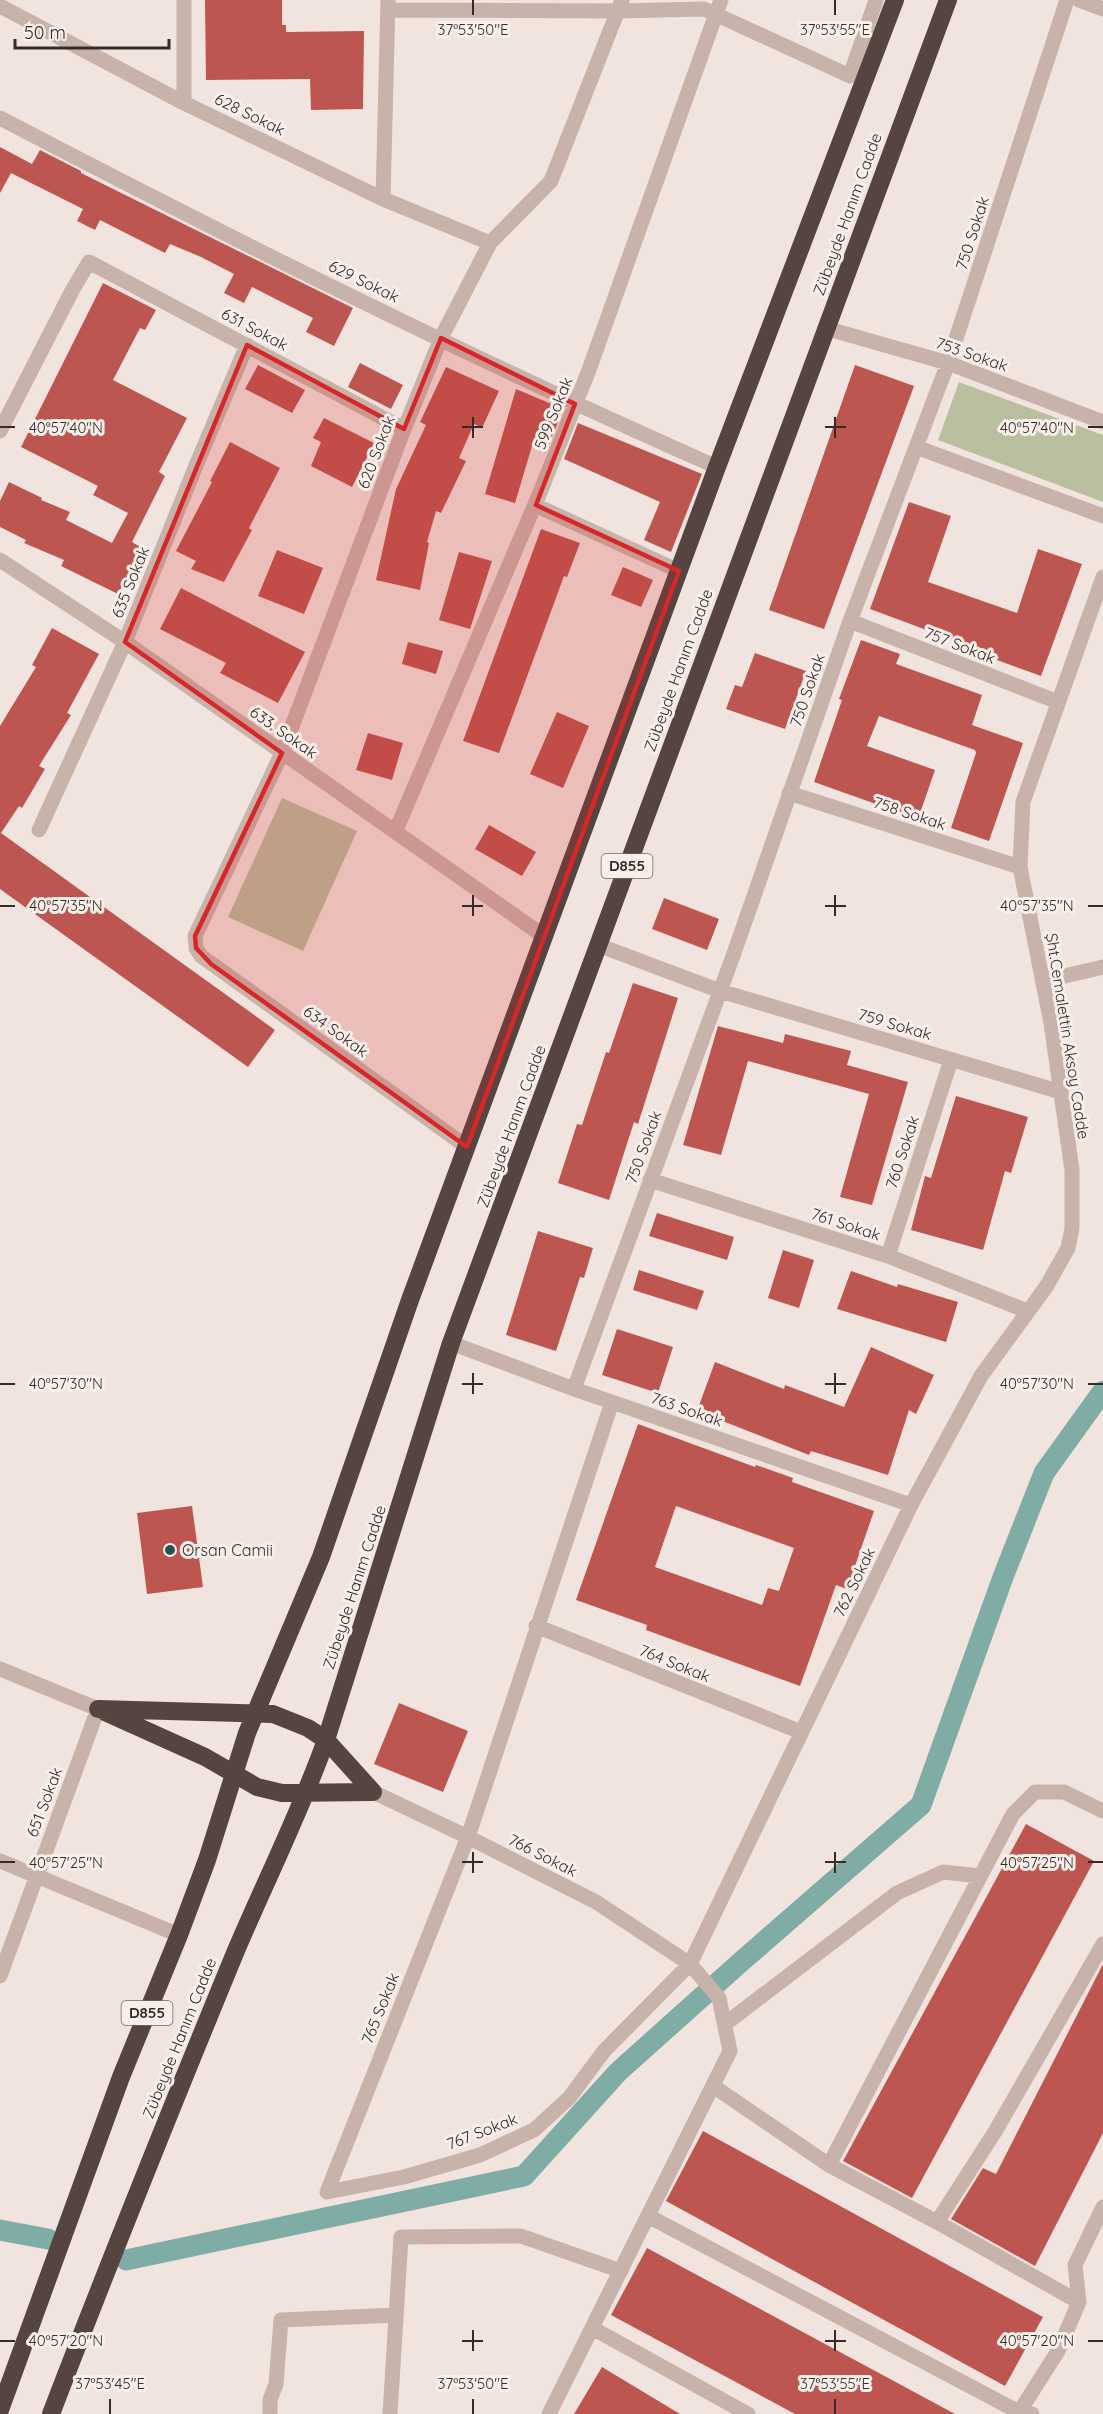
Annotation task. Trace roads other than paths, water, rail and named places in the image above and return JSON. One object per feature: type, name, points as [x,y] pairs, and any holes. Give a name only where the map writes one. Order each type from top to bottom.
[{"type":"highway","name":"Zübeyde Hanım Cadde","points":[[0,2410],[121,2077],[207,1860],[234,1773],[256,1713],[321,1557],[410,1300],[717,466],[896,0]]},
{"type":"highway","name":"Zübeyde Hanım Cadde","points":[[51,2414],[253,1910],[306,1793],[326,1740],[451,1343],[948,0]]},
{"type":"highway","points":[[98,1708],[273,1714],[294,1722],[326,1740],[372,1792]]},
{"type":"highway","points":[[98,1708],[234,1773],[245,1782],[257,1787],[282,1792],[372,1792]]},
{"type":"street","points":[[184,0],[184,102]]},
{"type":"street","points":[[383,199],[388,5],[620,6],[688,9],[718,6],[850,76],[876,0]]},
{"type":"street","name":"750 Sokak","points":[[574,1389],[720,992],[850,621],[948,363],[1067,0]]},
{"type":"street","points":[[1078,0],[1103,9]]},
{"type":"street","name":"628 Sokak","points":[[0,6],[184,102],[383,199],[490,243]]},
{"type":"street","name":"620 Sokak","points":[[195,936],[282,753],[404,429],[441,338],[490,243],[551,181],[620,6]]},
{"type":"street","name":"599 Sokak","points":[[396,830],[536,505],[593,359],[718,6]]},
{"type":"street","name":"629 Sokak","points":[[0,118],[160,202],[575,404],[717,466]]},
{"type":"street","name":"631 Sokak","points":[[0,431],[72,289],[89,262],[404,429]]},
{"type":"street","name":"753 Sokak","points":[[825,328],[948,363],[1103,422]]},
{"type":"street","name":"635 Sokak","points":[[39,830],[125,642],[196,463],[247,345]]},
{"type":"street","points":[[916,447],[1103,516]]},
{"type":"street","points":[[536,505],[679,571]]},
{"type":"street","name":"633. Sokak","points":[[0,560],[125,642],[396,830],[545,937]]},
{"type":"street","name":"Şht.Cemalettin Aksoy Cadde","points":[[1072,1228],[1072,1170],[1061,1092],[1043,981],[1020,867],[1023,802],[1103,577]]},
{"type":"street","name":"757 Sokak","points":[[850,621],[1058,702]]},
{"type":"street","name":"758 Sokak","points":[[789,793],[1020,867]]},
{"type":"street","name":"634 Sokak","points":[[195,936],[196,948],[201,956],[211,964],[467,1147]]},
{"type":"street","name":"759 Sokak","points":[[598,945],[720,992],[1061,1092]]},
{"type":"street","points":[[1043,981],[1103,967]]},
{"type":"street","name":"760 Sokak","points":[[888,1256],[951,1060]]},
{"type":"street","name":"761 Sokak","points":[[650,1180],[888,1256],[1027,1311]]},
{"type":"street","name":"762 Sokak","points":[[690,1964],[911,1505],[981,1376],[1046,1287],[1068,1248],[1072,1228]]},
{"type":"street","name":"763 Sokak","points":[[451,1343],[574,1389],[911,1505]]},
{"type":"street","name":"765 Sokak","points":[[327,2192],[468,1837],[612,1402]]},
{"type":"street","name":"764 Sokak","points":[[536,1626],[801,1732]]},
{"type":"street","points":[[0,1669],[98,1708]]},
{"type":"street","name":"651 Sokak","points":[[0,1976],[98,1708]]},
{"type":"street","name":"766 Sokak","points":[[372,1792],[468,1837],[596,1902],[690,1964],[719,1998],[730,2050],[549,2414]]},
{"type":"street","points":[[829,2165],[1013,1814],[1035,1792],[1064,1792],[1103,1810]]},
{"type":"street","points":[[0,1861],[179,1935]]},
{"type":"street","points":[[725,2024],[897,1893],[943,1872],[980,1876]]},
{"type":"street","points":[[937,2222],[996,2130],[1103,1944]]},
{"type":"street","name":"767 Sokak","points":[[327,2192],[404,2177],[480,2155],[534,2130],[569,2098],[604,2050],[690,1964]]},
{"type":"street","points":[[713,2086],[829,2165],[937,2222],[1078,2302]]},
{"type":"street","points":[[648,2216],[1023,2413],[1058,2351],[1078,2302],[1075,2265],[1103,2207]]},
{"type":"street","points":[[390,2414],[401,2236],[521,2236],[621,2271]]},
{"type":"street","points":[[270,2414],[270,2400],[276,2384],[281,2319],[396,2315]]},
{"type":"street","points":[[592,2328],[748,2414]]},
{"type":"waterway","points":[[126,2260],[524,2176],[618,2072],[921,1805],[1003,1577],[1044,1473],[1103,1391]]},
{"type":"waterway","points":[[0,2230],[48,2239]]},
{"type":"place","name":"Orsan Camii","points":[[170,1550]]}]
